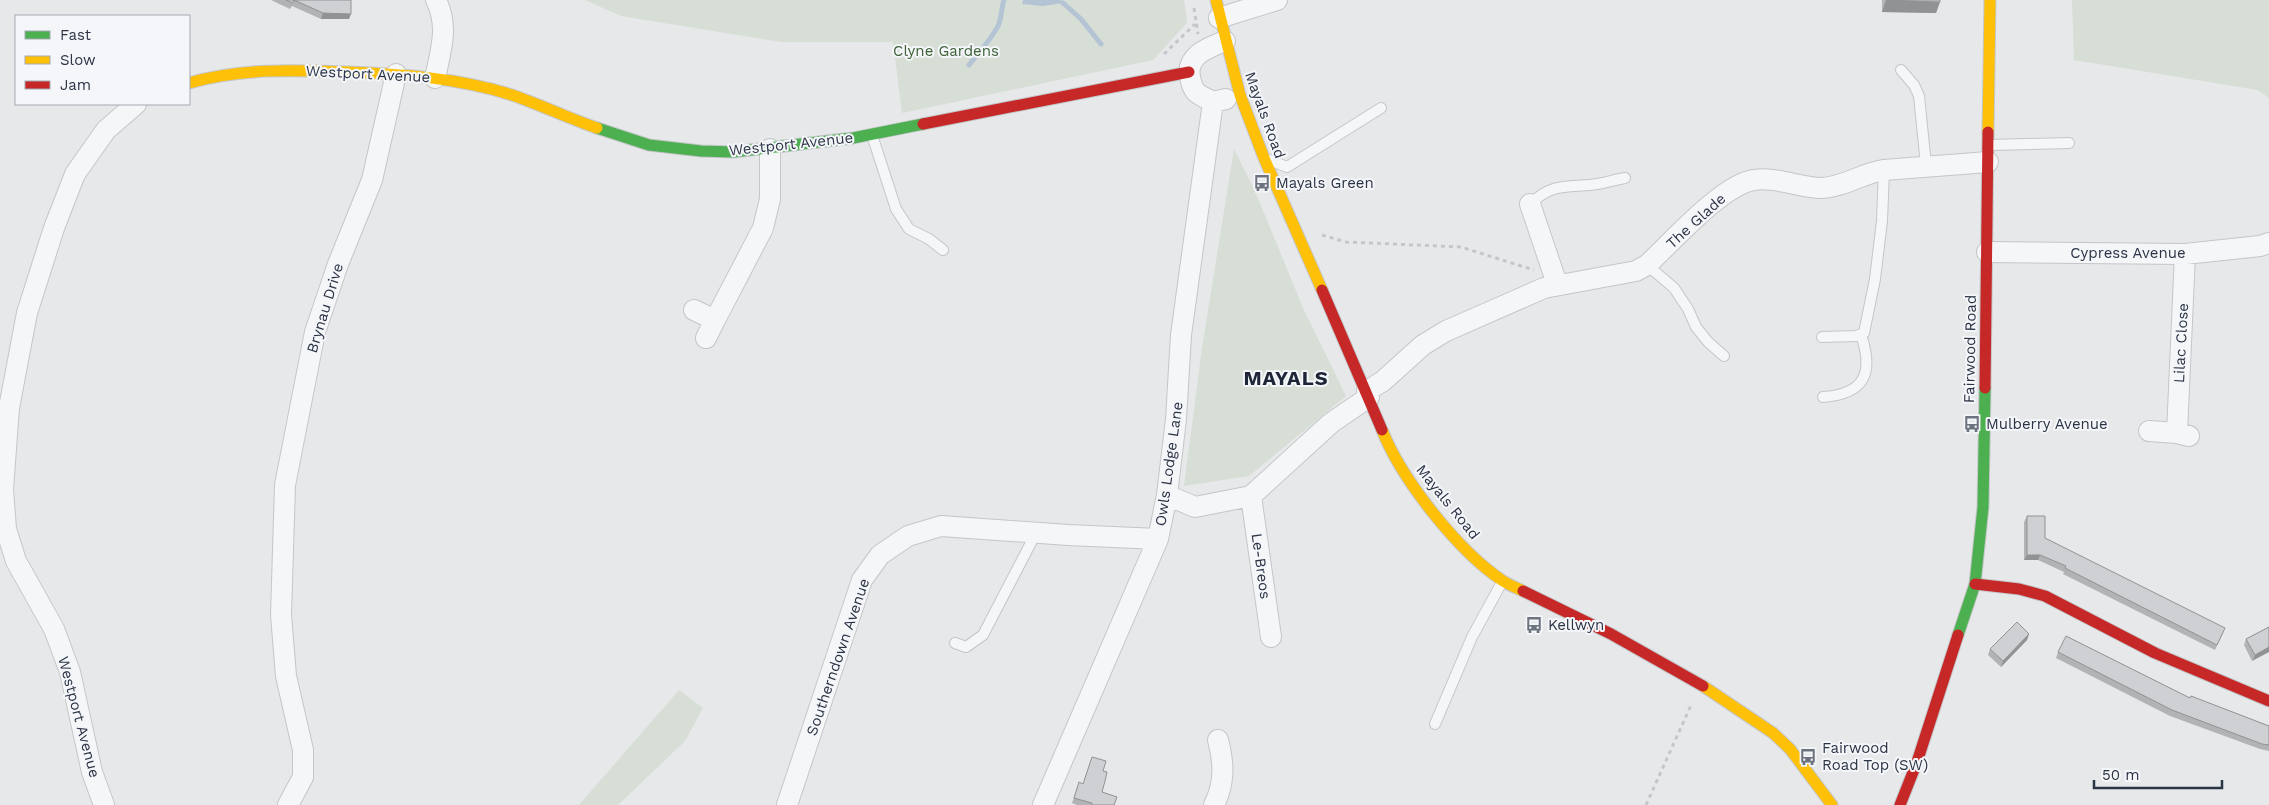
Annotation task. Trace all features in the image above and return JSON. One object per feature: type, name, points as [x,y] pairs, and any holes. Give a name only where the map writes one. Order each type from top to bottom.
[{"type":"street","points":[[435,78],[445,30],[443,12],[436,0]]},
{"type":"street","points":[[1218,9],[1277,0]]},
{"type":"street","name":"Fairwood Road","points":[[1900,805],[1917,762],[1974,584],[1983,507],[1990,0]]},
{"type":"street","name":"Mayals Road","points":[[1218,9],[1240,95],[1264,158],[1368,394],[1388,445],[1416,490],[1464,548],[1502,581],[1611,634],[1701,684],[1774,733],[1790,749],[1832,805]]},
{"type":"street","points":[[1225,40],[1202,51],[1192,60],[1189,72],[1192,85],[1196,92],[1213,102],[1240,95]]},
{"type":"street","name":"Westport Avenue","points":[[190,83],[217,75],[295,70],[396,74],[435,78],[511,95],[583,123],[649,145],[733,152],[770,149],[872,134],[1189,72]]},
{"type":"street","name":"Brynau Drive","points":[[288,805],[303,777],[303,750],[286,676],[282,615],[286,485],[315,332],[338,264],[372,180],[396,74]]},
{"type":"street","name":"Owls Lodge Lane","points":[[1043,805],[1158,539],[1167,495],[1176,419],[1181,335],[1213,102]]},
{"type":"street","name":"Westport Avenue","points":[[104,805],[92,772],[70,672],[54,629],[16,561],[6,529],[2,489],[9,408],[28,313],[54,228],[76,174],[106,130],[135,105]]},
{"type":"street","points":[[706,338],[763,228],[770,200],[770,149]]},
{"type":"street","name":"The Glade","points":[[1550,286],[1636,271],[1647,265],[1720,197],[1741,183],[1755,179],[1822,188],[1838,185],[1871,172],[1926,166],[1988,154]]},
{"type":"street","points":[[1167,495],[1195,507],[1251,496],[1331,423],[1368,394],[1423,345],[1446,331],[1550,286],[1530,204]]},
{"type":"street","name":"Cypress Avenue","points":[[1987,252],[2185,254],[2260,246],[2269,243]]},
{"type":"street","name":"Lilac Close","points":[[2149,431],[2183,434],[2185,254]]},
{"type":"street","points":[[694,310],[715,320]]},
{"type":"street","name":"Le-Breos","points":[[1251,496],[1271,637]]},
{"type":"street","name":"Southerndown Avenue","points":[[787,805],[862,580],[880,556],[908,536],[941,526],[1158,539]]},
{"type":"street","points":[[1974,584],[2019,589],[2045,596],[2156,653],[2269,701]]},
{"type":"street","points":[[1214,805],[1220,794],[1223,764],[1218,740]]},
{"type":"lane","points":[[1901,70],[1914,85],[1919,96],[1926,166]]},
{"type":"lane","points":[[1264,158],[1287,166],[1381,108]]},
{"type":"lane","points":[[872,134],[896,209],[909,230],[929,239],[942,250]]},
{"type":"lane","points":[[1988,154],[2069,143]]},
{"type":"lane","points":[[1822,337],[1861,335],[1864,334],[1868,324],[1876,279],[1882,222],[1884,170]]},
{"type":"lane","points":[[1530,204],[1541,193],[1552,188],[1592,185],[1625,178]]},
{"type":"lane","points":[[1647,265],[1674,288],[1688,309],[1696,327],[1708,342],[1724,356]]},
{"type":"lane","points":[[1823,397],[1840,396],[1850,392],[1864,379],[1868,358],[1861,335]]},
{"type":"lane","points":[[955,643],[966,647],[983,635],[1036,533]]},
{"type":"lane","points":[[1435,724],[1472,637],[1502,581]]},
{"type":"path","points":[[1161,58],[1196,23]]},
{"type":"path","points":[[1320,242],[1316,234],[1346,242],[1461,247],[1538,271],[1550,286]]},
{"type":"path","points":[[1646,805],[1701,684]]},
{"type":"green space","name":"Clyne Gardens","points":[[585,0],[1184,0],[1187,23],[1153,60],[902,113],[893,42],[781,42],[621,16]]},
{"type":"green space","points":[[2072,0],[2269,0],[2269,98],[2258,90],[2074,60]]},
{"type":"green space","points":[[1234,149],[1255,191],[1303,308],[1346,396],[1249,476],[1184,486],[1202,348]]},
{"type":"green space","points":[[679,690],[703,708],[685,741],[618,805],[579,805]]},
{"type":"water","points":[[1023,0],[1061,0],[1063,3],[1043,6],[1022,4]]},
{"type":"building","points":[[294,0],[351,0],[351,14],[323,13]]},
{"type":"building","points":[[1886,0],[1940,0],[1940,2]]},
{"type":"building","points":[[2027,516],[2045,516],[2045,538],[2225,628],[2217,645],[2065,568],[2066,566],[2040,555],[2027,555]]},
{"type":"building","points":[[2017,622],[2029,634],[2003,661],[1990,649]]},
{"type":"building","points":[[2269,627],[2269,647],[2255,655],[2246,639]]},
{"type":"building","points":[[2066,636],[2190,698],[2191,696],[2269,726],[2269,745],[2172,710],[2058,652]]},
{"type":"building","points":[[1092,757],[1106,761],[1103,771],[1107,772],[1102,792],[1117,797],[1114,805],[1092,805],[1092,803],[1074,798],[1079,782],[1083,784]]},
{"type":"waterway","points":[[969,65],[998,26],[1004,0]]},
{"type":"waterway","points":[[1063,3],[1081,19],[1101,44]]},
{"type":"traffic: fast","points":[[597,128],[649,145],[701,151],[733,152],[853,138],[923,124]]},
{"type":"traffic: fast","points":[[1958,635],[1975,584],[1983,507],[1985,388]]},
{"type":"traffic: slow","points":[[1216,0],[1240,95],[1264,158],[1322,290]]},
{"type":"traffic: slow","points":[[1988,132],[1990,0]]},
{"type":"traffic: slow","points":[[190,83],[247,72],[267,71],[327,71],[430,78],[492,89],[597,128]]},
{"type":"traffic: slow","points":[[1382,430],[1391,450],[1417,492],[1450,533],[1486,568],[1505,582],[1523,591]]},
{"type":"traffic: slow","points":[[1703,686],[1773,733],[1790,749],[1832,805]]},
{"type":"traffic: jam","points":[[923,124],[1189,72]]},
{"type":"traffic: jam","points":[[1985,388],[1988,132]]},
{"type":"traffic: jam","points":[[1322,290],[1382,430]]},
{"type":"traffic: jam","points":[[1975,584],[2019,589],[2045,596],[2155,653],[2269,701]]},
{"type":"traffic: jam","points":[[1523,591],[1611,634],[1703,686]]},
{"type":"traffic: jam","points":[[1900,805],[1917,762],[1958,635]]},
{"type":"place","name":"Mayals Green","points":[[1262,183]]},
{"type":"place","name":"Mulberry Avenue","points":[[1972,424]]},
{"type":"place","name":"Kellwyn","points":[[1534,625]]},
{"type":"place","name":"Fairwood Road Top (SW)","points":[[1808,757]]},
{"type":"district","name":"MAYALS","points":[[1286,378]]}]
